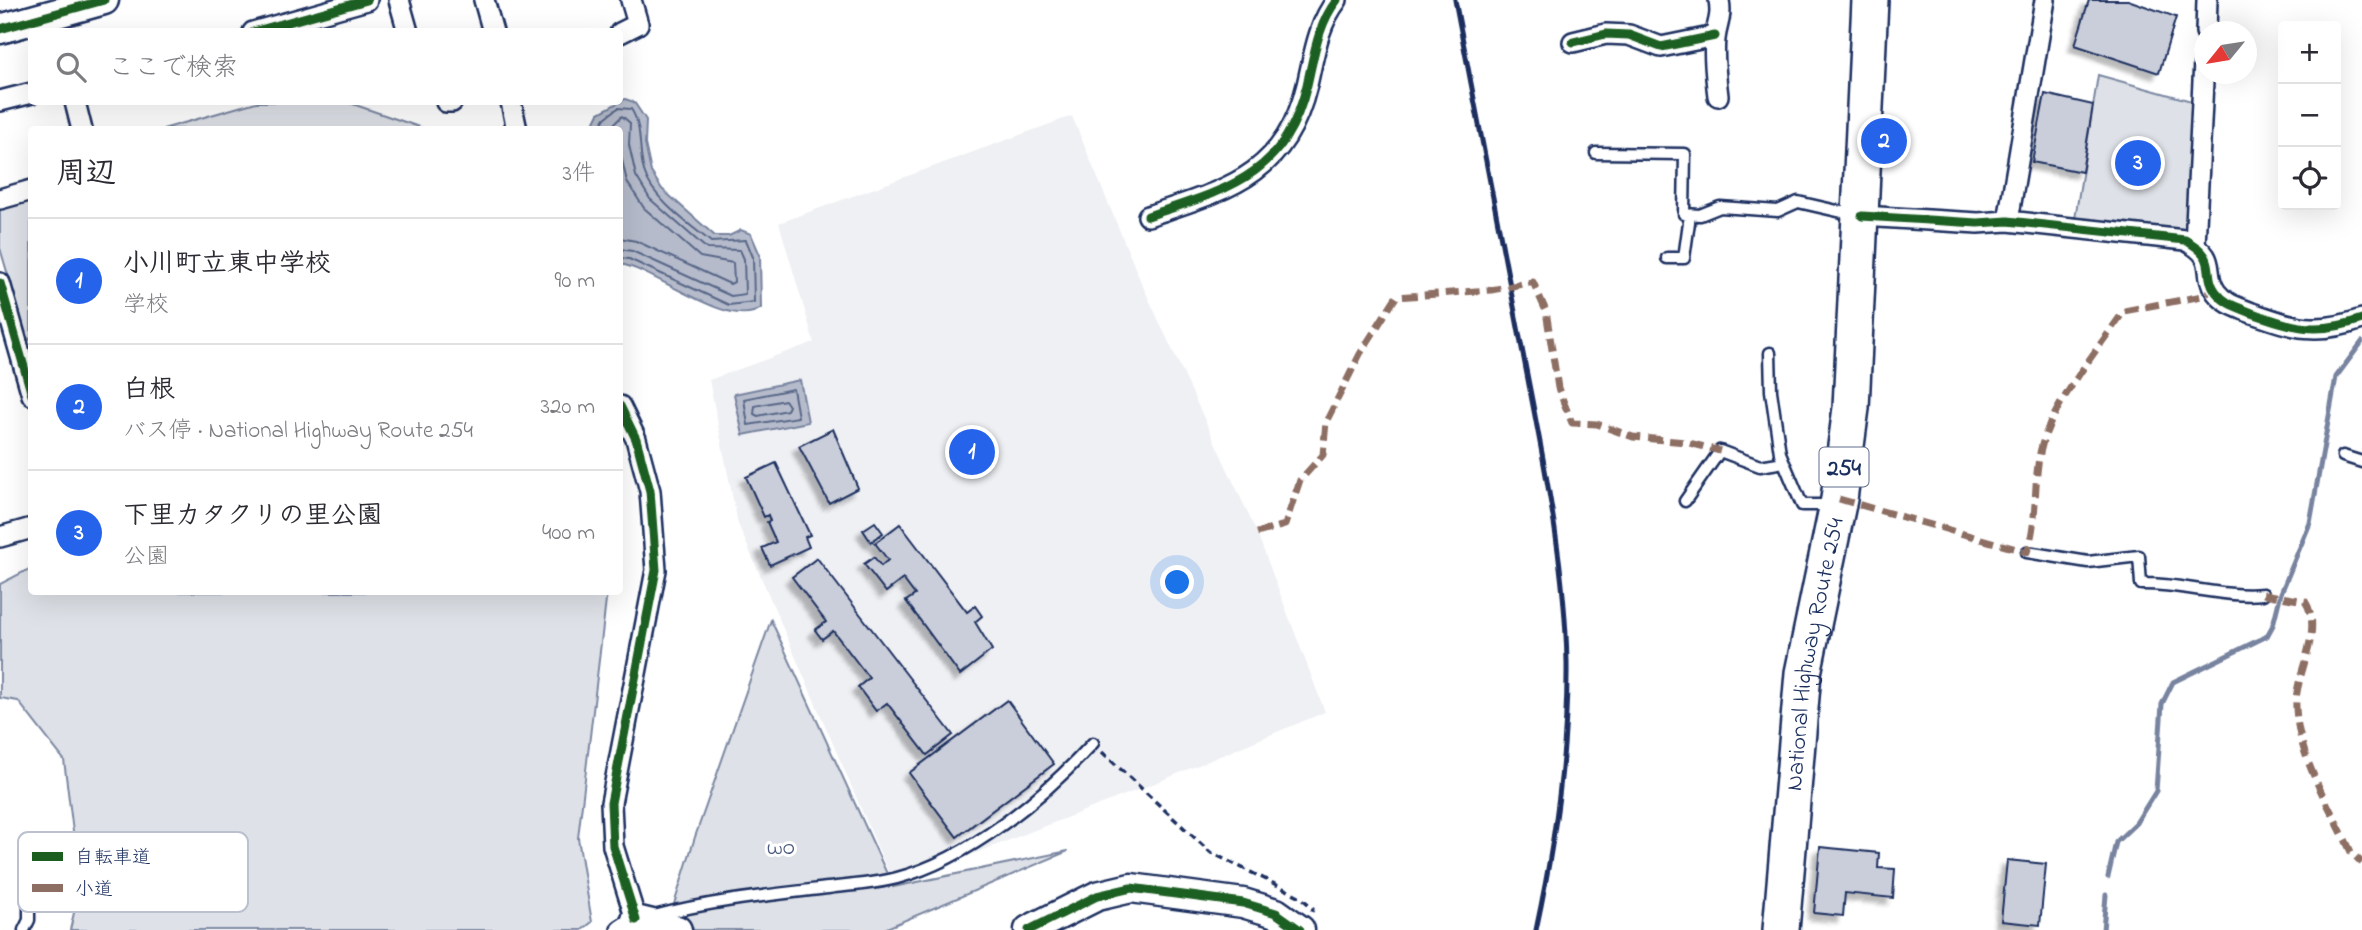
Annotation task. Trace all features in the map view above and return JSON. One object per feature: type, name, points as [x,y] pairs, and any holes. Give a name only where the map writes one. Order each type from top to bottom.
[{"type":"highway","name":"National Highway Route 254","points":[[1781,930],[1803,673],[1838,505],[1852,408],[1870,0]]},
{"type":"street","points":[[0,29],[104,0]]},
{"type":"street","points":[[267,28],[367,0]]},
{"type":"street","points":[[399,0],[407,28]]},
{"type":"street","points":[[484,0],[492,28]]},
{"type":"street","points":[[623,32],[638,24],[631,0]]},
{"type":"street","points":[[1148,216],[1221,192],[1261,168],[1283,144],[1303,103],[1324,16],[1337,0]]},
{"type":"street","points":[[1718,96],[1715,36],[1722,19],[1719,0]]},
{"type":"street","points":[[2008,221],[2045,0]]},
{"type":"street","points":[[2206,21],[2207,0]]},
{"type":"street","points":[[1573,42],[1606,34],[1629,35],[1661,47],[1715,36]]},
{"type":"street","points":[[2195,245],[2203,84]]},
{"type":"street","points":[[0,101],[28,94]]},
{"type":"street","points":[[76,105],[81,126]]},
{"type":"street","points":[[512,105],[516,126]]},
{"type":"street","points":[[0,199],[28,191]]},
{"type":"street","points":[[1862,216],[1978,223],[2008,221],[2185,240],[2195,245],[2210,261],[2214,289],[2228,304],[2306,330],[2362,319]]},
{"type":"street","points":[[0,283],[25,350],[28,370]]},
{"type":"street","points":[[623,412],[636,439],[650,491],[656,570],[611,803],[613,846],[629,925],[677,930]]},
{"type":"street","points":[[0,537],[28,529]]},
{"type":"street","points":[[1029,930],[1097,896],[1131,888],[1244,903],[1276,914],[1306,919]]},
{"type":"lane","points":[[1596,153],[1685,154],[1684,214],[1700,215],[1720,207],[1778,211],[1798,202],[1862,216]]},
{"type":"lane","points":[[1667,258],[1684,258],[1690,215]]},
{"type":"lane","points":[[1770,353],[1771,391],[1784,462],[1802,505],[1838,505]]},
{"type":"lane","points":[[1685,501],[1720,451],[1759,466],[1784,462]]},
{"type":"lane","points":[[2343,456],[2362,462]]},
{"type":"lane","points":[[2027,552],[2088,562],[2139,556],[2141,583],[2171,583],[2242,596],[2263,594]]},
{"type":"lane","points":[[629,925],[707,902],[895,879],[930,867],[985,835],[1055,785],[1093,743]]},
{"type":"lane","points":[[24,930],[29,912]]},
{"type":"path","points":[[1093,743],[1210,852],[1299,896],[1306,919]]},
{"type":"shaded area","points":[[1072,116],[1141,282],[1257,533],[1325,712],[1153,784],[894,885],[738,524],[709,380],[814,342],[779,223]]},
{"type":"green space","points":[[2098,75],[2195,102],[2189,224],[2180,233],[2074,225]]},
{"type":"green space","points":[[246,105],[356,105],[416,126],[173,126]]},
{"type":"green space","points":[[28,199],[28,338],[0,248],[0,207]]},
{"type":"green space","points":[[28,570],[28,595],[607,595],[578,838],[592,922],[582,930],[70,930],[74,912],[248,912],[248,832],[73,832],[64,760],[18,701],[0,698],[0,584]]},
{"type":"green space","name":"wo","points":[[771,620],[893,887],[1068,851],[882,930],[666,930],[695,837]]},
{"type":"water","points":[[623,100],[634,102],[646,120],[645,144],[651,172],[662,189],[715,236],[729,236],[741,230],[751,234],[760,255],[761,308],[748,313],[731,312],[712,306],[635,268],[623,265],[623,126],[592,126],[599,113],[614,105],[623,105]]},
{"type":"water","points":[[800,380],[808,422],[743,435],[734,394]]},
{"type":"building","points":[[2089,0],[2128,0],[2176,17],[2159,73],[2075,45]]},
{"type":"building","points":[[2045,94],[2093,105],[2082,172],[2032,162]]},
{"type":"building","points":[[833,429],[858,488],[829,503],[799,446]]},
{"type":"building","points":[[776,463],[810,535],[805,537],[809,547],[770,565],[762,548],[776,542],[767,522],[770,521],[768,515],[764,517],[746,477]]},
{"type":"building","points":[[875,522],[883,533],[871,542],[863,530]]},
{"type":"building","points":[[900,524],[967,612],[975,606],[982,616],[975,622],[992,650],[960,675],[906,601],[915,595],[903,579],[886,592],[864,564],[874,557],[881,566],[888,560],[875,543]]},
{"type":"building","points":[[817,558],[953,735],[927,755],[887,703],[876,711],[858,687],[869,678],[833,631],[822,639],[815,630],[826,622],[792,577]]},
{"type":"building","points":[[1007,700],[1054,764],[957,837],[909,773]]},
{"type":"building","points":[[1820,847],[1879,853],[1878,868],[1895,869],[1893,898],[1845,893],[1843,916],[1814,913]]},
{"type":"building","points":[[2007,860],[2046,864],[2040,925],[2001,921]]},
{"type":"waterway","points":[[2108,877],[2116,842],[2136,823],[2156,791],[2162,704],[2173,682],[2267,636],[2273,625],[2281,593],[2310,523],[2336,377],[2362,342]]},
{"type":"waterway","points":[[2103,930],[2106,895]]},
{"type":"railway","points":[[1455,0],[1546,475],[1562,587],[1567,662],[1563,764],[1549,864],[1536,930]]},
{"type":"marked path","points":[[1257,533],[1285,525],[1300,480],[1323,455],[1326,422],[1360,354],[1396,297],[1491,290],[1533,282],[1546,311],[1558,388],[1572,423],[1597,424],[1633,437],[1686,442],[1720,451]]},
{"type":"marked path","points":[[1839,499],[2027,552],[2033,526],[2039,458],[2047,429],[2090,358],[2124,311],[2202,296],[2214,289]]},
{"type":"marked path","points":[[2263,594],[2305,601],[2310,613],[2310,639],[2297,694],[2298,726],[2302,745],[2316,781],[2351,852],[2362,863]]},
{"type":"cycle path","points":[[0,29],[104,0]]},
{"type":"cycle path","points":[[267,28],[367,0]]},
{"type":"cycle path","points":[[1148,216],[1228,187],[1268,159],[1284,140],[1297,116],[1321,30],[1337,0]]},
{"type":"cycle path","points":[[1573,42],[1606,34],[1629,35],[1661,47],[1715,36]]},
{"type":"cycle path","points":[[1862,216],[1978,223],[2008,221],[2185,240],[2203,253],[2207,259],[2212,285],[2216,292],[2232,305],[2281,323],[2306,328],[2332,327],[2362,319]]},
{"type":"cycle path","points":[[0,283],[28,381]]},
{"type":"cycle path","points":[[623,412],[636,439],[650,491],[656,570],[611,803],[613,846],[636,920]]},
{"type":"cycle path","points":[[1029,930],[1097,896],[1131,888],[1243,903],[1276,913],[1300,930]]},
{"type":"place","name":"白根","points":[[1884,141]]},
{"type":"place","name":"下里カタクリの里公園","points":[[2138,163]]},
{"type":"place","name":"小川町立東中学校","points":[[972,452]]}]
